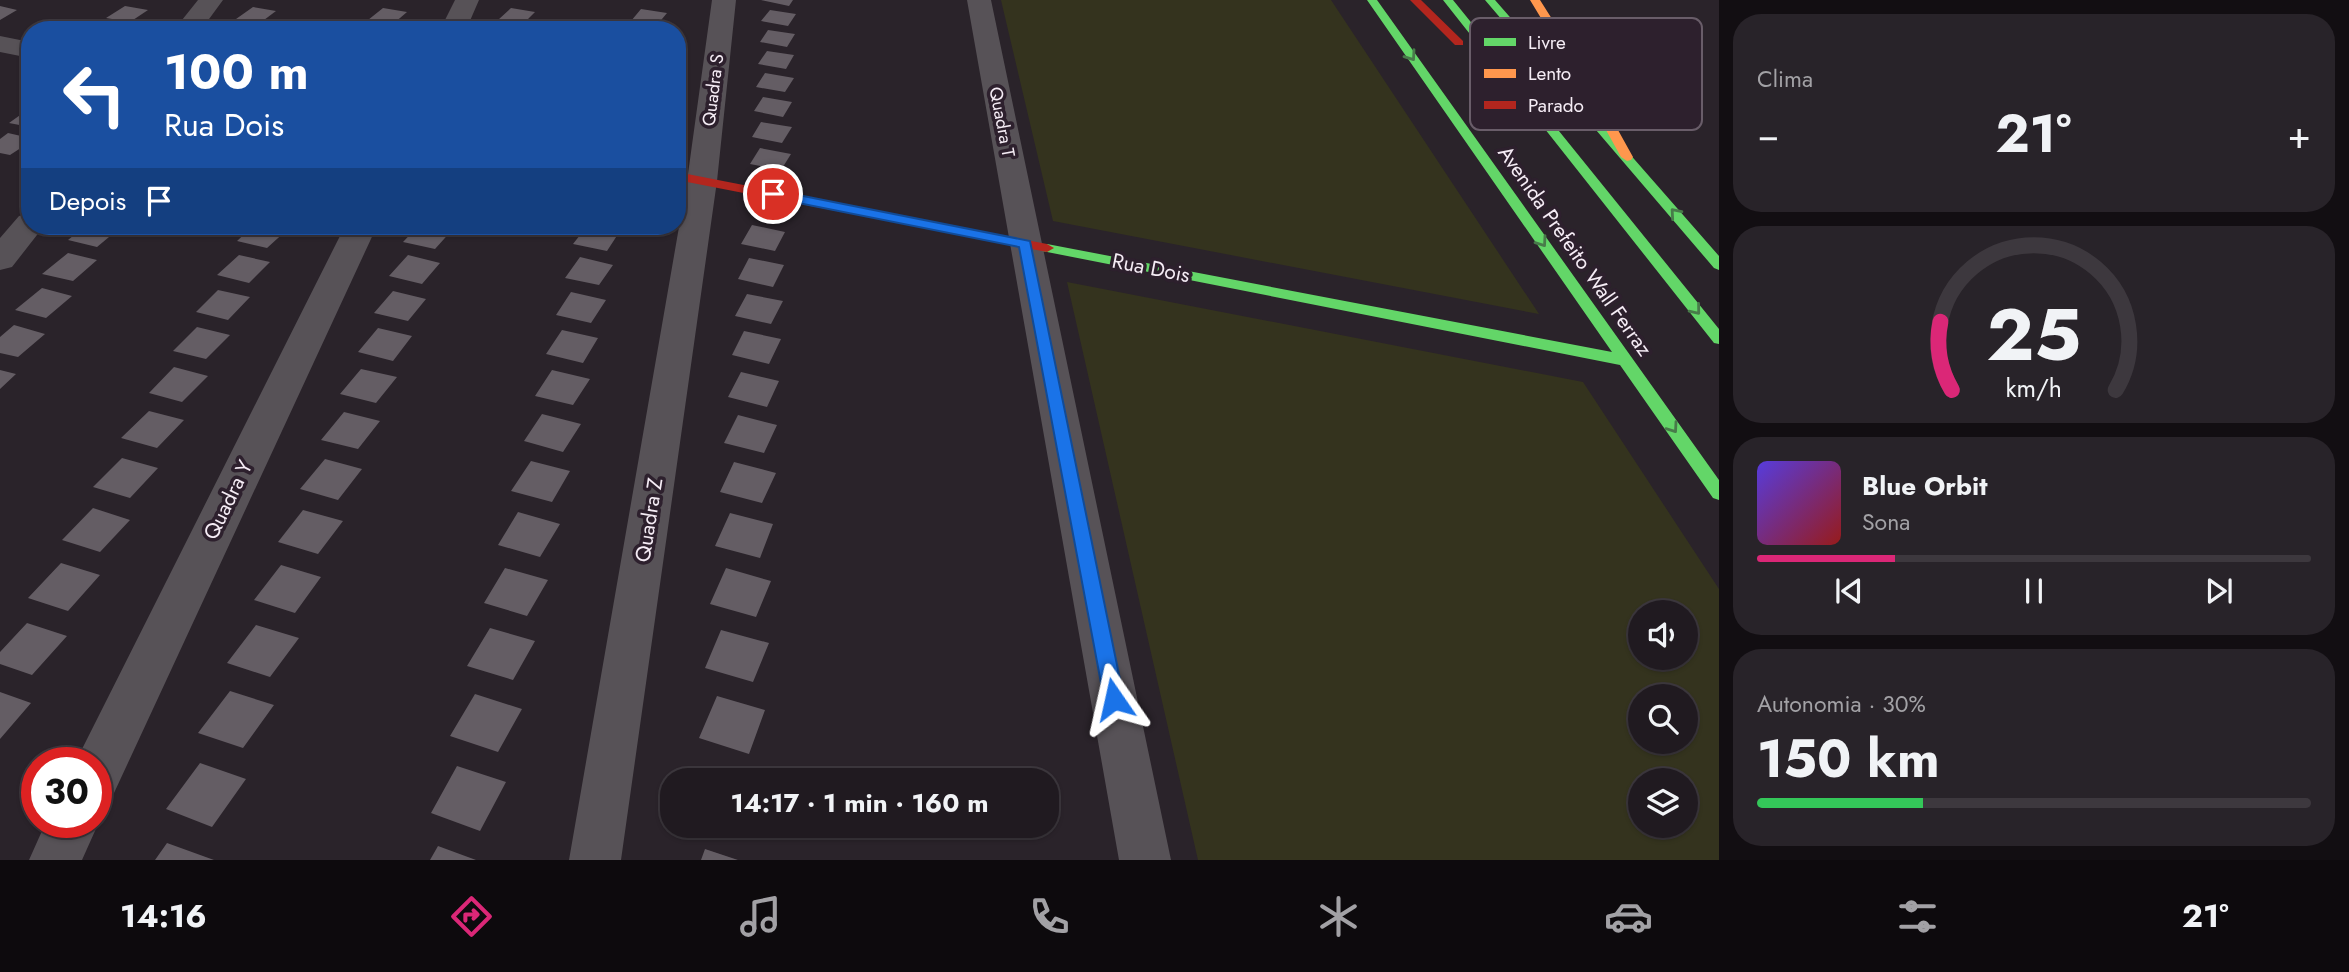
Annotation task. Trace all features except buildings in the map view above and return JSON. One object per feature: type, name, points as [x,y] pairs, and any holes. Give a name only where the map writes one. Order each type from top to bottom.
[{"type":"main road","name":"Avenida Prefeito Wall Ferraz","points":[[1372,0],[1719,493]]},
{"type":"main road","points":[[1415,0],[1470,55]]},
{"type":"main road","points":[[1448,0],[1470,28]]},
{"type":"main road","points":[[1490,0],[1506,18]]},
{"type":"main road","points":[[1535,0],[1546,18]]},
{"type":"main road","points":[[1545,130],[1576,161]]},
{"type":"main road","points":[[1551,130],[1719,339]]},
{"type":"main road","points":[[1602,130],[1719,265]]},
{"type":"main road","points":[[1612,130],[1630,162]]},
{"type":"main road","name":"Rua Dois","points":[[690,178],[1625,360]]},
{"type":"street","points":[[194,21],[211,0]]},
{"type":"street","points":[[457,21],[467,0]]},
{"type":"street","name":"Quadra S","points":[[690,178],[724,0]]},
{"type":"street","name":"Quadra T","points":[[979,0],[1145,860]]},
{"type":"street","points":[[0,44],[21,48]]},
{"type":"street","name":"Quadra Z","points":[[686,207],[690,178]]},
{"type":"street","points":[[0,259],[21,234]]},
{"type":"street","name":"Quadra Y","points":[[109,747],[356,235]]},
{"type":"street","name":"Quadra Z","points":[[595,860],[682,235]]},
{"type":"street","points":[[55,860],[66,838]]},
{"type":"shaded area","points":[[1001,0],[1331,0],[1539,314],[1053,221]]},
{"type":"shaded area","points":[[1067,282],[1583,382],[1719,589],[1719,860],[1198,860]]},
{"type":"traffic: fast","points":[[1372,0],[1719,493]]},
{"type":"traffic: fast","points":[[1448,0],[1470,28]]},
{"type":"traffic: fast","points":[[1490,0],[1506,18]]},
{"type":"traffic: fast","points":[[1552,130],[1719,339]]},
{"type":"traffic: fast","points":[[1602,130],[1719,265]]},
{"type":"traffic: fast","points":[[1047,248],[1625,360]]},
{"type":"traffic: slow","points":[[1535,0],[1546,18]]},
{"type":"traffic: slow","points":[[1612,130],[1627,157]]},
{"type":"traffic: jam","points":[[1415,0],[1459,43]]},
{"type":"traffic: jam","points":[[686,178],[1047,248]]},
{"type":"route","points":[[773,194],[1026,244],[1114,699]]}]
